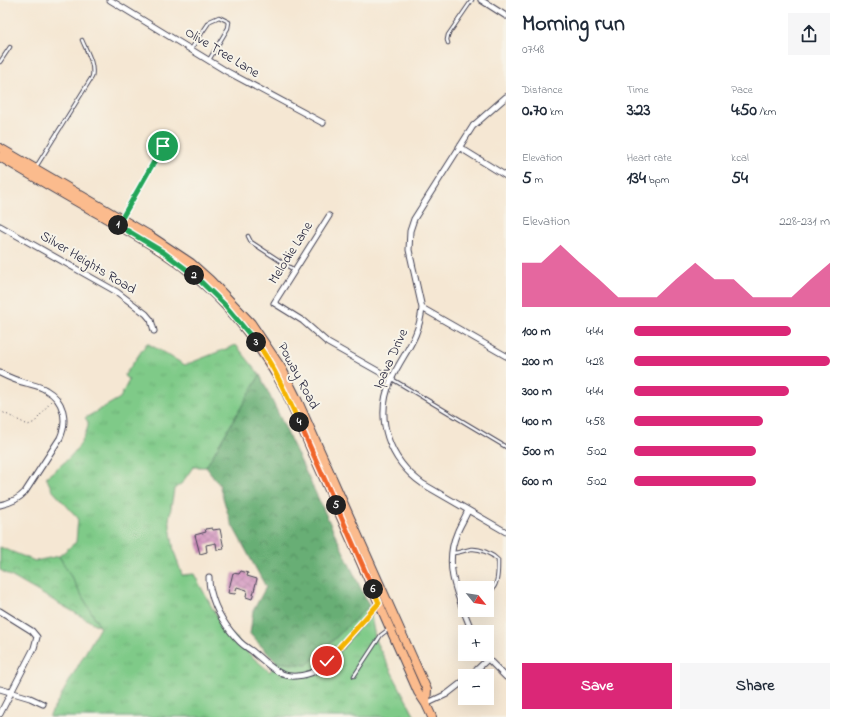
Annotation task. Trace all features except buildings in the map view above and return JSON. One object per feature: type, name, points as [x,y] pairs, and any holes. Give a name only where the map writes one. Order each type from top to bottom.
[{"type":"main road","name":"Poway Road","points":[[0,148],[33,172]]},
{"type":"main road","name":"Poway Road","points":[[0,157],[33,172],[119,222],[172,249],[210,280],[251,323],[282,369],[296,397],[427,690],[426,704]]},
{"type":"main road","name":"Poway Road","points":[[119,222],[163,252],[200,280],[232,313],[258,344],[285,390],[418,692],[432,717]]},
{"type":"street","name":"Olive Tree Lane","points":[[110,0],[118,2],[191,49],[253,86],[323,123]]},
{"type":"street","points":[[481,0],[506,16]]},
{"type":"street","name":"Ipava Drive","points":[[506,98],[473,126],[414,219],[410,231],[409,250],[422,308],[415,337],[392,379],[385,399],[384,421],[387,437],[398,459],[413,477],[506,532]]},
{"type":"street","points":[[459,147],[506,176]]},
{"type":"street","name":"Melodie Lane","points":[[329,216],[274,303],[303,321],[328,344],[392,379]]},
{"type":"street","name":"Silver Heights Road","points":[[0,226],[117,292],[146,314],[151,320],[154,330]]},
{"type":"street","points":[[422,308],[506,356]]},
{"type":"street","points":[[0,373],[20,382],[42,387],[55,396],[64,415],[64,428],[60,438],[25,492],[12,502],[0,505]]},
{"type":"street","points":[[468,510],[456,534],[451,553],[451,567],[456,589],[469,625]]},
{"type":"street","points":[[209,577],[211,592],[217,609],[232,633],[241,644],[252,651],[263,662],[278,673],[288,676],[297,676],[312,672],[327,661],[379,603]]},
{"type":"street","points":[[0,611],[32,631],[37,637],[34,648],[0,714]]},
{"type":"street","points":[[477,669],[486,661]]},
{"type":"street","points":[[490,661],[506,677]]},
{"type":"street","points":[[426,704],[447,694],[458,685]]},
{"type":"street","points":[[0,689],[30,698],[43,704]]},
{"type":"lane","points":[[448,43],[448,35],[472,0]]},
{"type":"lane","points":[[191,49],[210,21],[219,17],[229,22],[228,28],[209,60]]},
{"type":"lane","points":[[33,172],[92,77],[92,62],[82,40]]},
{"type":"lane","points":[[0,62],[10,47]]},
{"type":"lane","points":[[119,222],[163,146]]},
{"type":"lane","points":[[248,236],[251,242],[294,270]]},
{"type":"lane","points":[[392,379],[506,447]]},
{"type":"lane","points":[[451,553],[461,553],[472,549],[482,550],[494,556],[498,560],[496,584],[494,587]]},
{"type":"lane","points":[[354,676],[381,635],[397,623]]},
{"type":"path","points":[[0,411],[23,424],[32,424],[37,420],[55,396]]},
{"type":"green space","points":[[147,343],[185,365],[236,345],[260,375],[206,467],[193,467],[182,483],[174,489],[169,520],[174,551],[182,575],[194,574],[223,628],[236,638],[249,654],[270,672],[276,662],[307,665],[369,606],[376,642],[415,717],[49,717],[100,627],[59,556],[76,542],[78,518],[52,490],[46,477],[64,463],[79,446],[88,426],[88,421],[85,418],[120,398],[129,380],[124,376]]},
{"type":"green space","points":[[260,375],[369,606],[307,665],[276,662],[250,634],[253,611],[266,587],[230,521],[219,484],[206,467]]},
{"type":"green space","points":[[0,547],[35,561],[59,556],[100,627],[0,570]]},
{"type":"route","points":[[163,146],[118,225],[152,245],[200,280],[224,304],[258,344],[285,390],[379,603],[327,661]]}]
